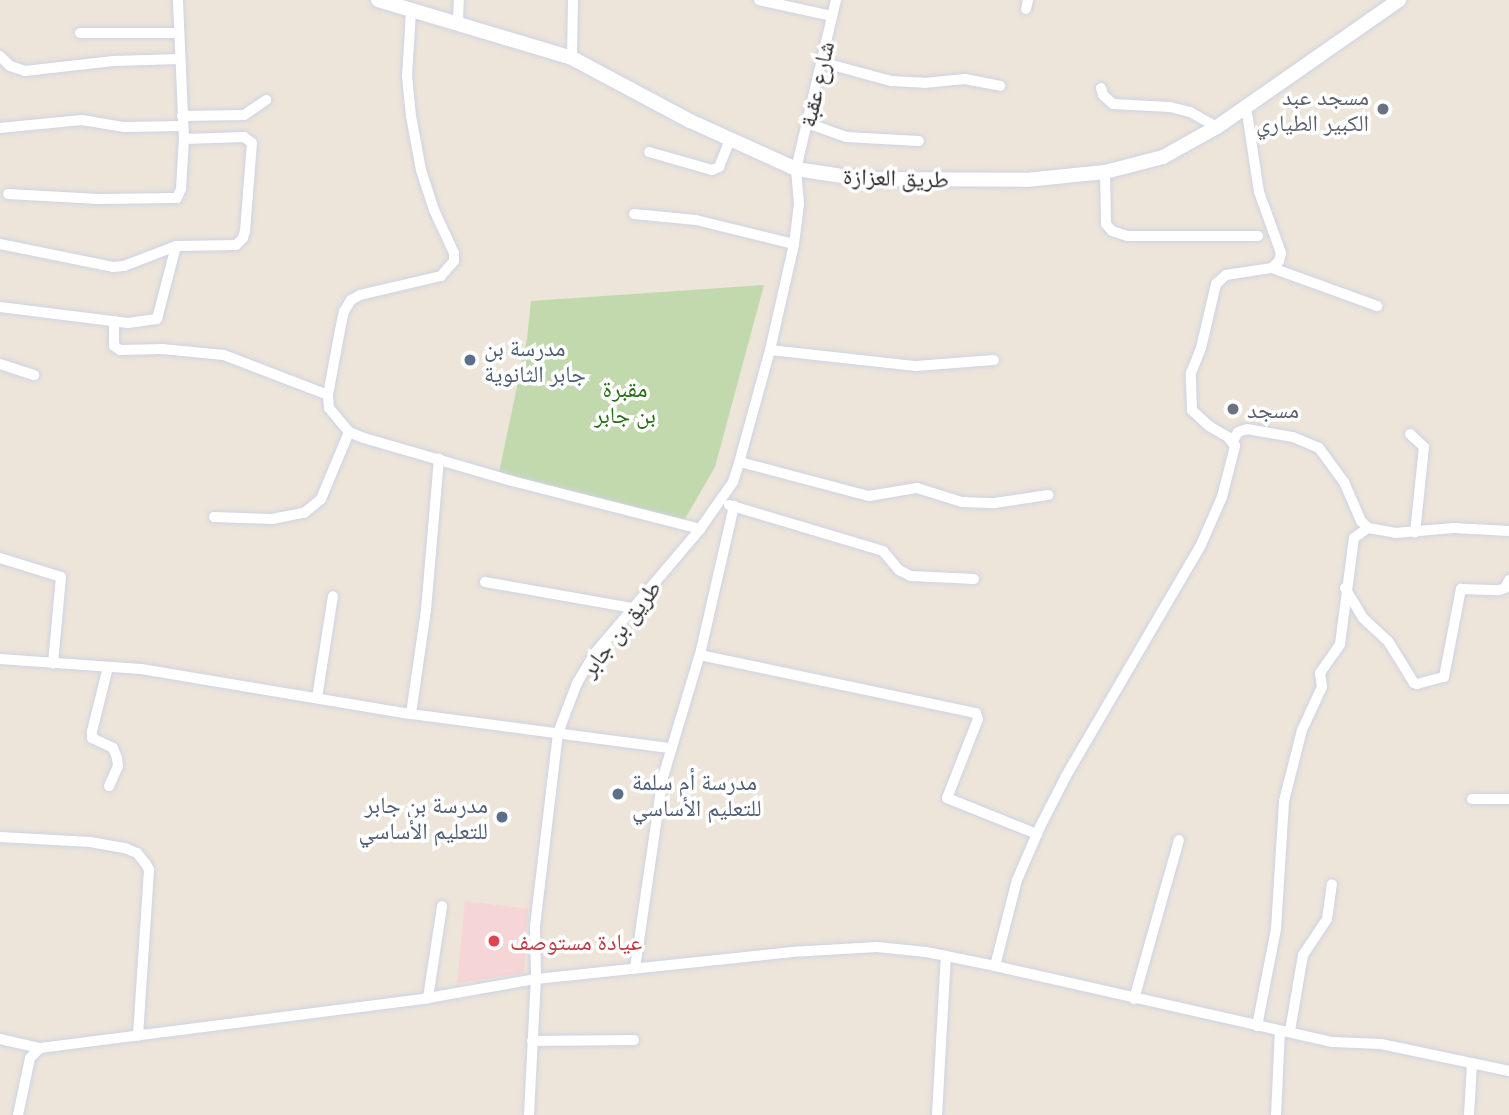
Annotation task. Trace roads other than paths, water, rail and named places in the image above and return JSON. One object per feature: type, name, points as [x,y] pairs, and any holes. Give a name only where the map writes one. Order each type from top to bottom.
[{"type":"street","points":[[8,194],[172,200],[181,189],[184,139],[178,60],[178,0]]},
{"type":"street","name":"طريق العزازة","points":[[378,0],[572,58],[730,140],[796,169],[862,180],[1026,180],[1105,172],[1163,157],[1217,127],[1399,0]]},
{"type":"street","points":[[458,23],[459,0]]},
{"type":"street","points":[[572,58],[573,0]]},
{"type":"street","points":[[759,0],[832,16]]},
{"type":"street","name":"شارع عقبة","points":[[796,169],[836,0]]},
{"type":"street","points":[[411,10],[407,76],[411,116],[421,170],[454,253],[454,261],[441,276],[360,295],[351,300],[344,311],[328,395],[329,408],[349,432],[700,529]]},
{"type":"street","points":[[80,33],[177,33]]},
{"type":"street","points":[[0,56],[10,66],[25,71],[113,61],[178,60]]},
{"type":"street","points":[[821,62],[891,81],[924,83],[965,79],[1000,86]]},
{"type":"street","points":[[1101,88],[1103,95],[1113,104],[1170,107],[1189,112],[1217,127]]},
{"type":"street","points":[[0,128],[82,120],[124,127],[244,115],[266,100]]},
{"type":"street","points":[[1246,106],[1259,192],[1280,245],[1279,261],[1272,268]]},
{"type":"street","points":[[807,123],[846,136],[919,141]]},
{"type":"street","points":[[0,244],[113,267],[124,267],[176,246],[236,245],[245,231],[252,143],[244,137],[184,139]]},
{"type":"street","points":[[649,152],[712,170],[722,161],[730,140]]},
{"type":"street","name":"طريق بن جابر","points":[[529,1115],[537,979],[535,926],[558,733],[586,667],[700,529],[733,482],[770,350],[794,244],[799,204],[796,169]]},
{"type":"street","points":[[1105,172],[1106,224],[1112,231],[1127,236],[1258,236]]},
{"type":"street","points":[[634,214],[696,220],[794,244]]},
{"type":"street","points":[[0,307],[149,323],[157,319],[176,246]]},
{"type":"street","points":[[995,966],[1017,880],[1037,834],[1066,776],[1213,523],[1235,446],[1233,441],[1209,426],[1192,410],[1191,373],[1201,348],[1216,284],[1226,275],[1272,268],[1377,306]]},
{"type":"street","points":[[114,321],[114,346],[120,350],[162,349],[224,355],[328,395]]},
{"type":"street","points":[[770,350],[916,366],[994,360]]},
{"type":"street","points":[[0,364],[34,374]]},
{"type":"street","points":[[1233,441],[1238,432],[1247,429],[1293,438],[1319,448],[1344,482],[1361,521],[1368,528],[1415,533],[1454,528],[1509,531]]},
{"type":"street","points":[[214,517],[272,519],[304,513],[321,499],[349,432]]},
{"type":"street","points":[[1410,434],[1424,447],[1415,533]]},
{"type":"street","points":[[411,714],[426,610],[439,459]]},
{"type":"street","points":[[740,461],[869,496],[883,496],[909,488],[962,502],[995,503],[1048,495]]},
{"type":"street","points":[[720,502],[883,551],[900,570],[911,576],[974,579]]},
{"type":"street","points":[[635,968],[657,807],[670,748],[700,656],[734,506]]},
{"type":"street","points":[[1257,1026],[1276,929],[1284,801],[1302,730],[1322,687],[1320,673],[1340,644],[1345,588],[1354,538],[1368,528]]},
{"type":"street","points":[[0,558],[61,577],[53,664]]},
{"type":"street","points":[[1345,588],[1363,618],[1388,641],[1414,683],[1418,684],[1444,677],[1461,589],[1499,590],[1505,587],[1509,580]]},
{"type":"street","points":[[485,582],[633,608]]},
{"type":"street","points":[[317,698],[333,596]]},
{"type":"street","points":[[700,656],[976,713],[978,719],[947,798],[1037,834]]},
{"type":"street","points":[[0,659],[141,669],[411,714],[670,748]]},
{"type":"street","points":[[108,667],[93,723],[92,738],[102,746],[113,748],[117,758],[118,766],[109,786]]},
{"type":"street","points":[[1472,799],[1509,799]]},
{"type":"street","points":[[0,836],[90,842],[125,848],[137,853],[146,864],[149,870],[138,1036]]},
{"type":"street","points":[[1133,999],[1179,840]]},
{"type":"street","points":[[1276,1115],[1285,1031],[1303,955],[1327,919],[1332,884]]},
{"type":"street","points":[[428,999],[442,906]]},
{"type":"street","points":[[0,1039],[40,1048],[428,999],[537,979],[877,947],[995,966],[1334,1042],[1381,1044],[1509,1071]]},
{"type":"street","points":[[937,1115],[946,956]]},
{"type":"street","points":[[533,1041],[634,1041]]},
{"type":"street","points":[[18,1115],[30,1058],[40,1048]]},
{"type":"street","points":[[1469,1115],[1472,1065]]},
{"type":"place","name":"مسجد عبد الكبير الطياري","points":[[1383,109]]},
{"type":"place","name":"مدرسة بن جابر الثانوية","points":[[470,360]]},
{"type":"place","name":"مسجد","points":[[1233,409]]},
{"type":"place","name":"مدرسة أم سلمة للتعليم الأساسي","points":[[618,794]]},
{"type":"place","name":"مدرسة بن جابر للتعليم الأساسي","points":[[502,817]]},
{"type":"place","name":"عيادة مستوصف","points":[[494,941]]},
{"type":"park label","name":"مقبرة بن جابر","points":[[625,401]]}]
